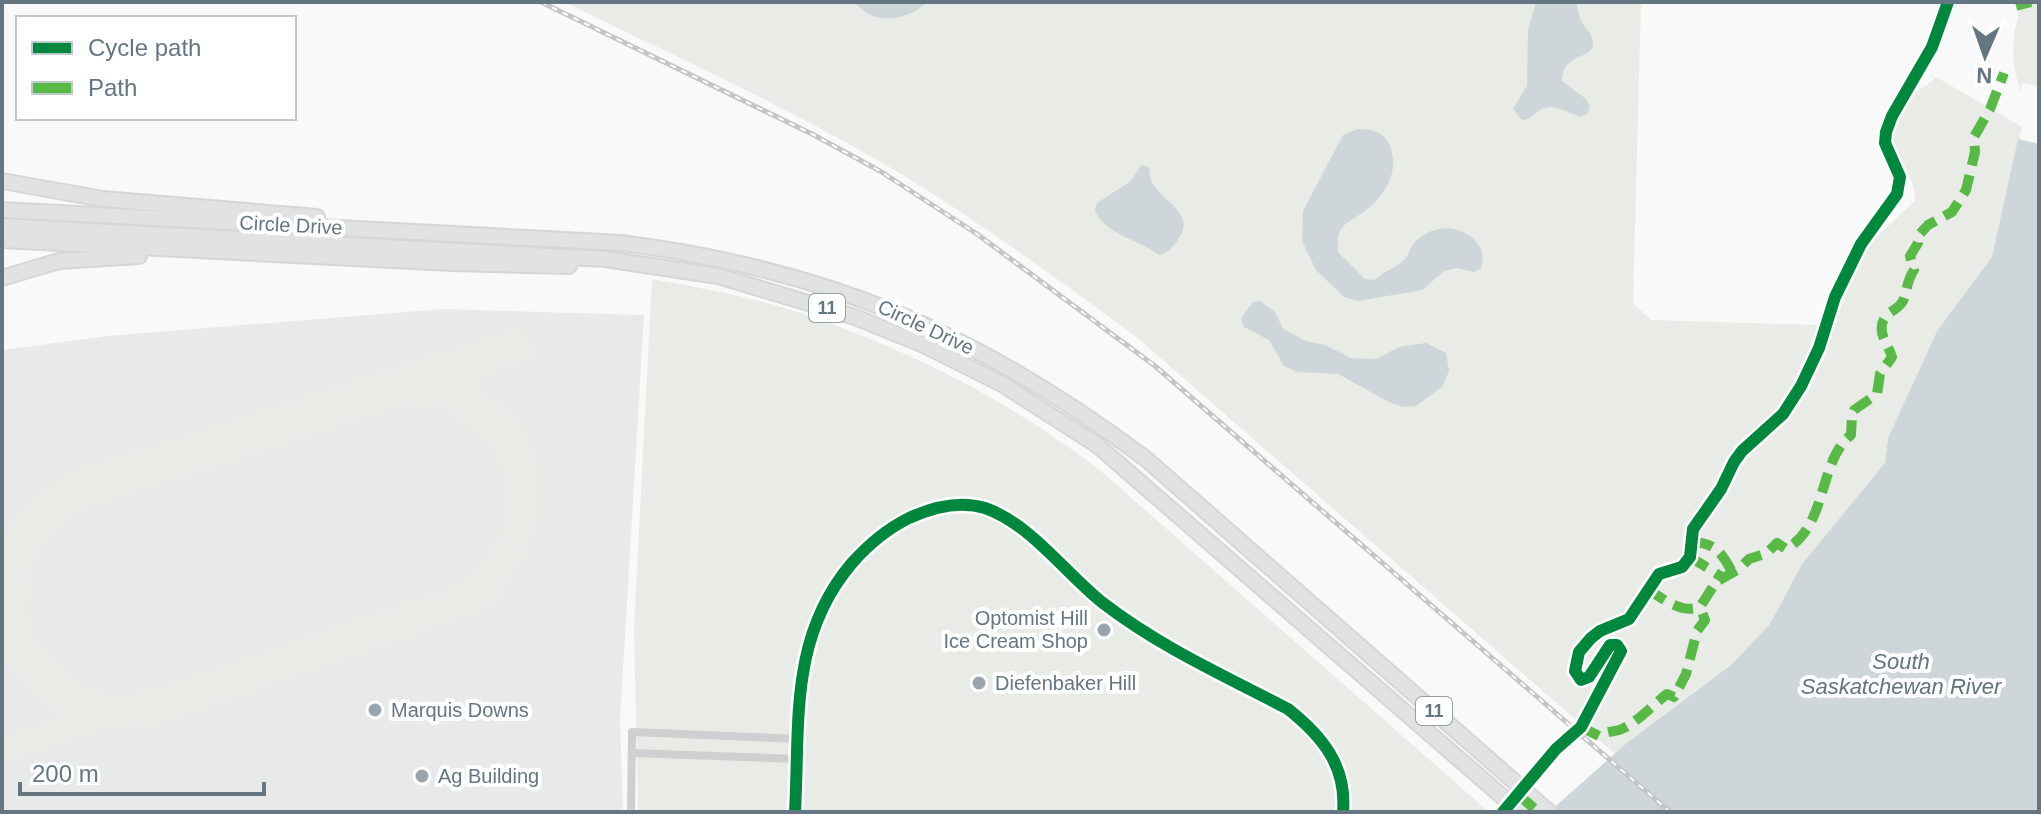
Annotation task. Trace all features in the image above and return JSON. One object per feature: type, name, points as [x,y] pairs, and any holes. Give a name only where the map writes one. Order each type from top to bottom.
[{"type":"highway","points":[[2,181],[103,199],[458,229],[472,234]]},
{"type":"highway","name":"Circle Drive","points":[[2,210],[621,243],[715,257],[847,293],[929,325],[989,356],[1059,397],[1146,459],[1549,812]]},
{"type":"highway","name":"Circle Drive","points":[[2,226],[605,259],[718,276],[855,317],[979,372],[1035,403],[1127,470],[1520,812]]},
{"type":"highway","points":[[2,240],[611,268],[730,286],[748,284]]},
{"type":"highway","points":[[2,278],[59,261],[91,257],[306,256]]},
{"type":"street","points":[[795,812],[800,692],[810,635],[827,598],[841,577],[878,538],[899,523],[941,505],[984,508],[1007,519],[1051,554],[1102,602],[1156,640],[1288,709],[1322,740],[1338,768],[1343,781],[1343,812]]},
{"type":"street","points":[[631,812],[632,732],[798,739]]},
{"type":"street","points":[[632,753],[798,759]]},
{"type":"shaded area","points":[[564,2],[1641,2],[1633,303],[1651,320],[1817,325],[1876,237],[1915,201],[1914,188],[1891,146],[1890,133],[1894,118],[1906,99],[1936,77],[2022,127],[1992,257],[1937,331],[1888,438],[1885,463],[1802,564],[1770,624],[1731,665],[1615,754],[1134,335],[1035,263],[933,194],[863,152],[752,93]]},
{"type":"shaded area","points":[[2022,2],[2039,2],[2039,86],[2022,83],[2021,92],[2013,47]]},
{"type":"shaded area","points":[[652,279],[731,294],[807,315],[847,330],[886,345],[962,382],[1034,424],[1103,473],[1489,812],[638,812],[634,628]]},
{"type":"shaded area","points":[[444,309],[644,315],[620,720],[623,812],[2,812],[2,350],[108,336]]},
{"type":"shaded area","name":"Marquis Downs","points":[[520,327],[535,356],[468,383],[515,414],[536,453],[538,512],[521,563],[492,607],[156,725],[97,731],[2,763],[2,737],[60,717],[32,694],[2,660],[3,536],[29,501],[70,473]],"holes":[[[408,403],[439,407],[472,429],[498,454],[508,491],[504,528],[482,566],[458,586],[144,693],[107,694],[75,683],[37,646],[26,612],[30,573],[43,541],[60,523],[81,510]]]},
{"type":"water","points":[[855,2],[928,2],[910,14],[881,18],[871,15]]},
{"type":"water","points":[[1536,2],[1576,2],[1581,21],[1591,36],[1593,45],[1590,50],[1568,64],[1562,81],[1586,99],[1590,106],[1588,113],[1581,117],[1551,107],[1522,120],[1513,109],[1527,86],[1528,30]]},
{"type":"water","points":[[1357,129],[1373,131],[1386,139],[1391,149],[1393,168],[1383,193],[1340,230],[1338,252],[1365,279],[1375,280],[1402,262],[1426,233],[1449,228],[1463,232],[1477,243],[1482,250],[1481,268],[1474,272],[1457,268],[1444,271],[1422,290],[1358,301],[1344,297],[1316,270],[1302,241],[1303,211],[1343,135]]},
{"type":"water","name":"South Saskatchewan River","points":[[2018,139],[2039,144],[2039,812],[1549,812],[1628,742],[1731,665],[1770,624],[1802,564],[1885,463],[1888,438],[1937,331],[1992,257]]},
{"type":"water","points":[[1141,165],[1149,167],[1153,184],[1183,219],[1184,226],[1175,244],[1159,255],[1115,232],[1095,211],[1097,203],[1131,181]]},
{"type":"water","points":[[1260,301],[1275,312],[1283,329],[1351,358],[1376,359],[1399,347],[1426,343],[1446,353],[1449,371],[1442,387],[1416,406],[1403,407],[1338,374],[1297,372],[1284,366],[1269,340],[1244,327],[1241,318],[1253,302]]},
{"type":"railway","points":[[541,2],[812,134],[880,171],[977,234],[1155,366],[1670,812]]},
{"type":"marked path","points":[[2016,6],[2031,2]]},
{"type":"marked path","points":[[1581,727],[1599,736],[1621,730],[1667,694],[1674,697],[1686,674],[1697,631],[1705,620],[1700,607],[1716,582],[1739,569],[1749,559],[1767,553],[1777,543],[1786,549],[1799,539],[1809,525],[1833,461],[1840,446],[1851,435],[1854,410],[1877,394],[1880,374],[1892,357],[1882,325],[1888,314],[1903,301],[1914,270],[1910,256],[1918,243],[1918,236],[1928,225],[1952,212],[1966,190],[1975,152],[1974,137],[1990,109],[2004,73]]},
{"type":"marked path","points":[[1693,542],[1707,544],[1717,550],[1732,572]]},
{"type":"marked path","points":[[1690,557],[1722,577]]},
{"type":"marked path","points":[[1648,589],[1680,607],[1700,607]]},
{"type":"marked path","points":[[1519,795],[1538,812]]},
{"type":"cycle path","points":[[1503,812],[1556,749],[1581,727],[1621,651],[1617,645],[1610,645],[1589,677],[1581,680],[1575,671],[1579,652],[1600,631],[1629,619],[1659,574],[1682,567],[1690,557],[1693,529],[1721,489],[1734,462],[1783,414],[1801,386],[1819,348],[1835,297],[1861,244],[1897,194],[1900,177],[1885,143],[1886,132],[1932,47],[1948,2]]},
{"type":"cycle path","points":[[795,812],[802,682],[817,620],[832,591],[858,556],[893,527],[927,511],[966,505],[985,508],[1018,526],[1103,603],[1147,633],[1288,709],[1312,730],[1330,753],[1341,780],[1343,812]]},
{"type":"place","name":"Optomist Hill Ice Cream Shop","points":[[1104,630]]},
{"type":"place","name":"Diefenbaker Hill","points":[[979,683]]},
{"type":"place","name":"Marquis Downs","points":[[375,710]]},
{"type":"place","name":"Ag Building","points":[[422,776]]}]
